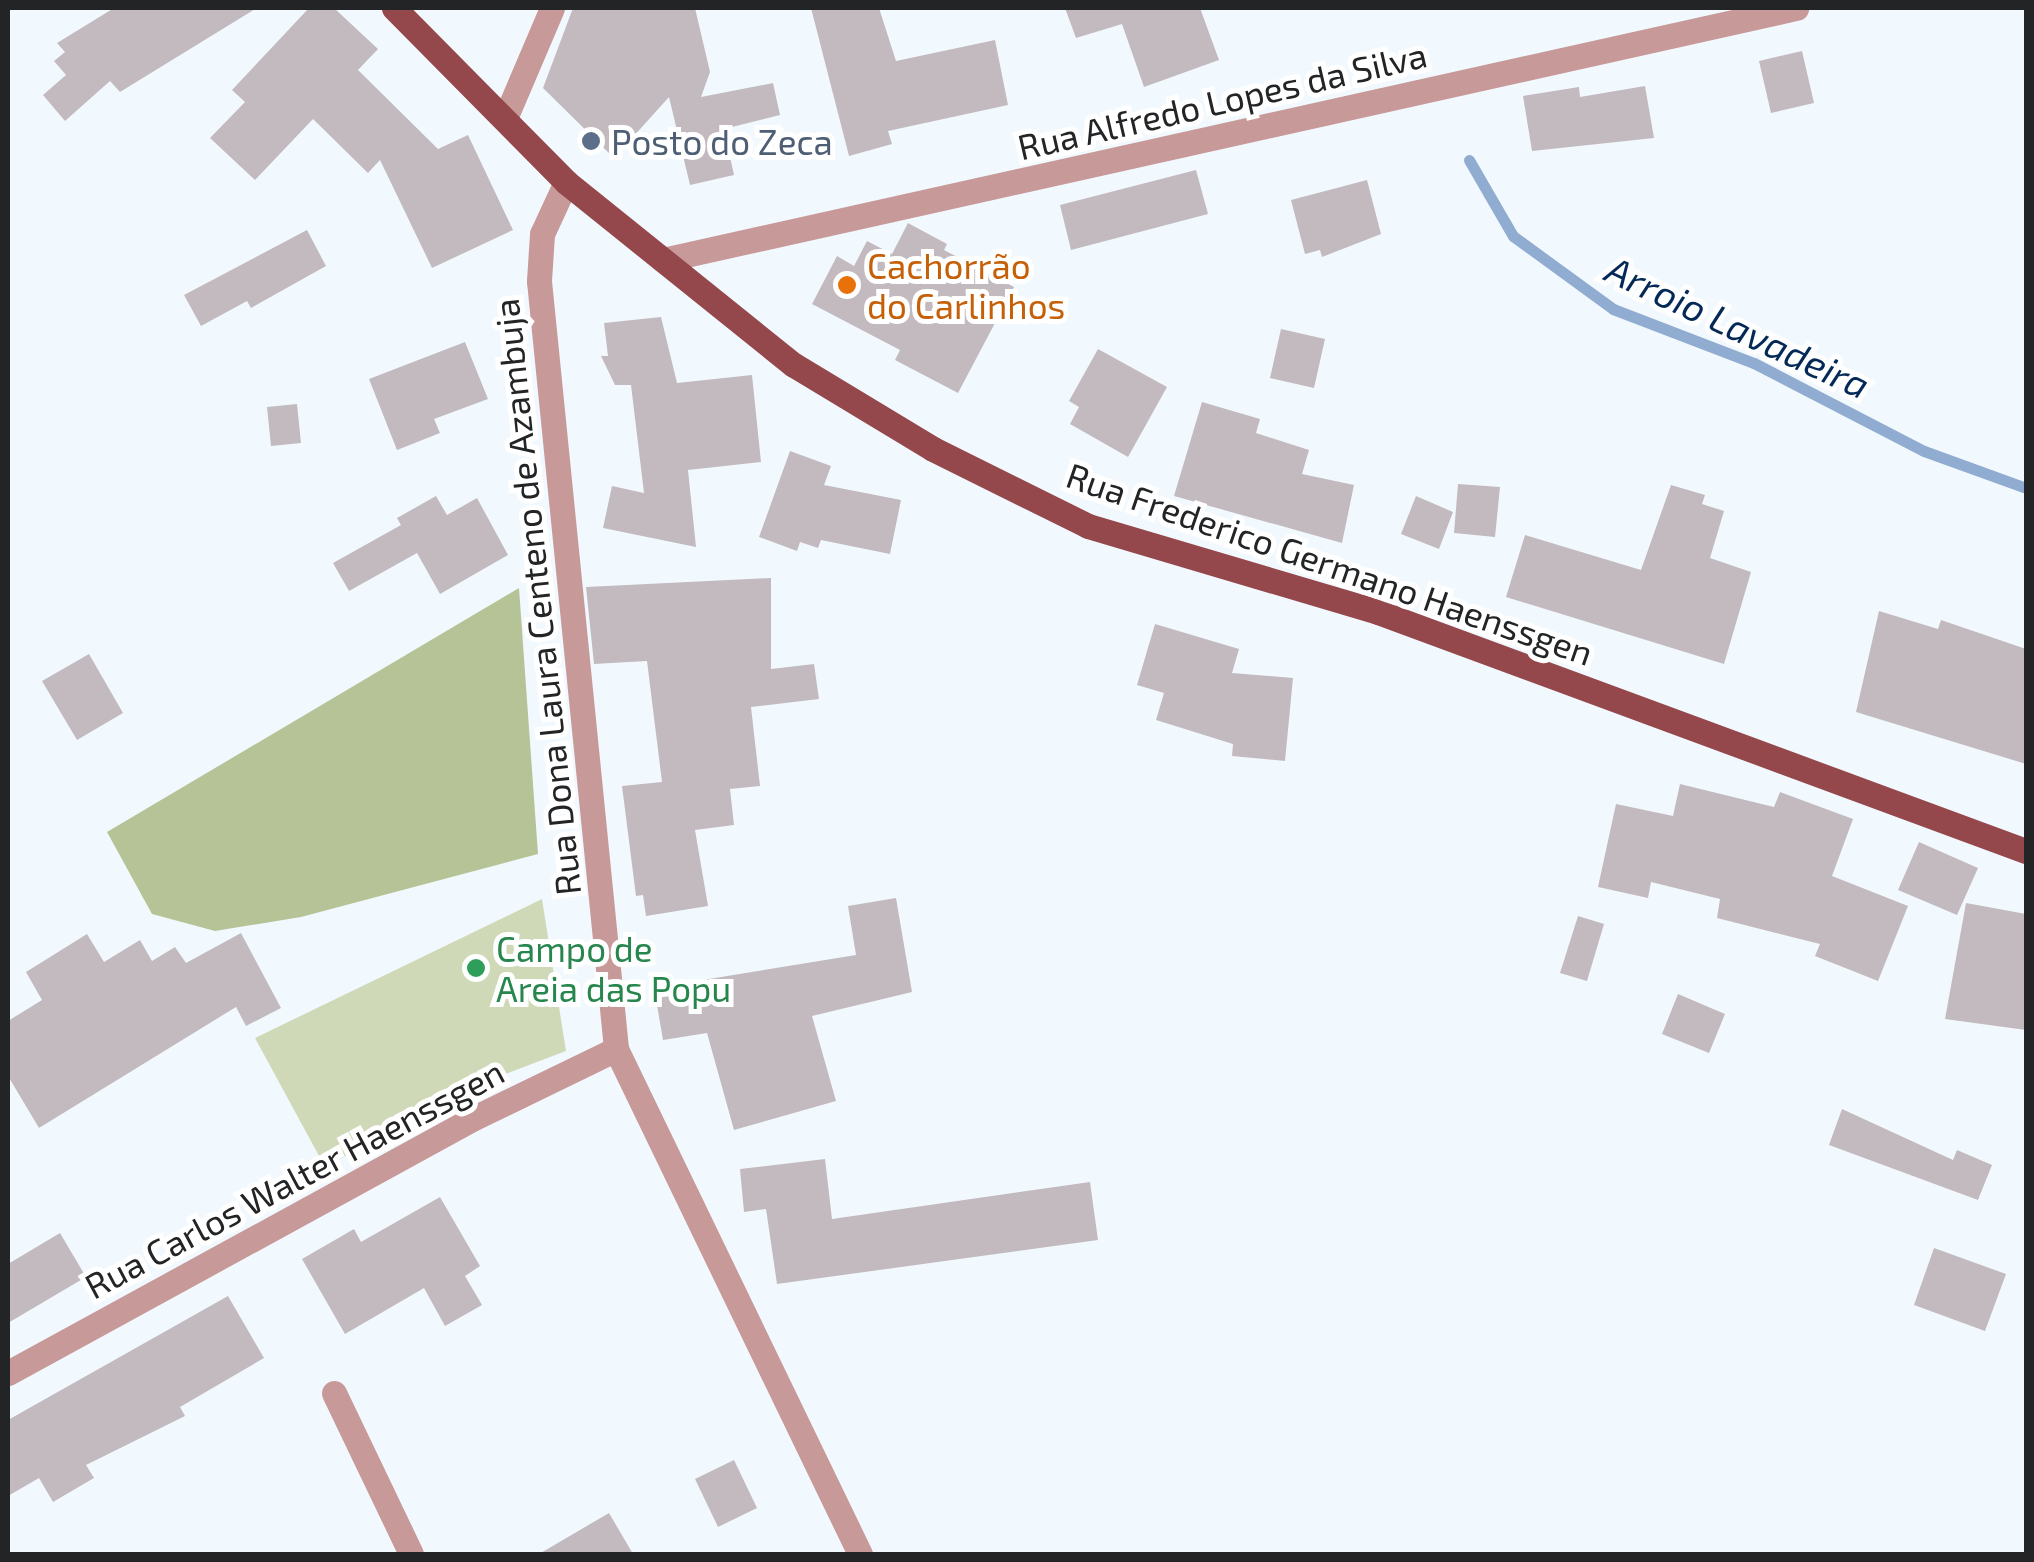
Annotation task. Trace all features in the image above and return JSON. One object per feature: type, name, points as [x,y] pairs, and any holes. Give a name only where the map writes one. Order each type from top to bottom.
[{"type":"main road","name":"Rua Frederico Germano Haenssgen","points":[[394,8],[506,116],[566,182],[794,365],[933,449],[1088,526],[1378,612],[2026,851]]},
{"type":"street","points":[[506,116],[552,8]]},
{"type":"street","name":"Rua Alfredo Lopes da Silva","points":[[662,260],[1796,8]]},
{"type":"street","name":"Rua Dona Laura Centeno de Azambuja","points":[[566,182],[542,234],[539,281],[616,1049],[860,1554]]},
{"type":"street","name":"Rua Carlos Walter Haenssgen","points":[[8,1372],[474,1118],[616,1049]]},
{"type":"street","points":[[334,1392],[411,1554]]},
{"type":"green space","points":[[519,588],[538,854],[301,917],[215,931],[152,914],[107,832]]},
{"type":"green space","name":"Campo de Areia das Popu","points":[[542,899],[566,1051],[471,1087],[325,1167],[255,1038]]},
{"type":"building","points":[[114,8],[257,8],[120,92],[110,81],[65,121],[43,95],[66,75],[54,61],[65,52],[57,43]]},
{"type":"building","points":[[309,8],[334,8],[378,49],[358,70],[438,149],[468,135],[513,230],[432,268],[380,160],[368,173],[313,119],[255,180],[210,138],[245,102],[232,90]]},
{"type":"building","points":[[573,8],[695,8],[710,72],[701,97],[773,83],[780,115],[724,129],[734,175],[690,185],[669,97],[614,158],[543,88]]},
{"type":"building","points":[[811,8],[879,8],[896,61],[995,40],[1008,105],[888,131],[892,144],[849,156]]},
{"type":"building","points":[[1065,8],[1200,8],[1219,60],[1144,87],[1122,24],[1076,38]]},
{"type":"building","points":[[1802,51],[1814,103],[1771,113],[1759,61]]},
{"type":"building","points":[[1645,86],[1654,138],[1532,151],[1523,96],[1579,87],[1580,97]]},
{"type":"building","points":[[1196,170],[1208,214],[1071,250],[1060,205]]},
{"type":"building","points":[[1367,180],[1381,234],[1322,257],[1320,250],[1305,254],[1291,200]]},
{"type":"building","points":[[908,223],[947,244],[944,250],[1014,287],[958,393],[895,360],[900,350],[812,304],[837,256],[854,266],[867,241],[892,254]]},
{"type":"building","points":[[307,230],[326,266],[251,308],[247,301],[201,326],[184,295]]},
{"type":"building","points":[[661,317],[677,383],[752,375],[761,462],[688,470],[696,547],[603,528],[612,486],[644,493],[631,385],[615,385],[601,356],[608,356],[604,323]]},
{"type":"building","points":[[1281,329],[1325,339],[1314,388],[1270,378]]},
{"type":"building","points":[[465,342],[488,399],[434,419],[440,433],[397,450],[369,379]]},
{"type":"building","points":[[1098,349],[1167,387],[1128,457],[1070,424],[1079,407],[1069,401]]},
{"type":"building","points":[[1202,402],[1260,419],[1256,433],[1309,450],[1302,474],[1354,485],[1342,543],[1174,496]]},
{"type":"building","points":[[297,404],[301,443],[271,446],[267,407]]},
{"type":"building","points":[[790,451],[831,466],[824,485],[901,500],[890,554],[821,540],[818,548],[800,542],[797,551],[759,537]]},
{"type":"building","points":[[1458,484],[1500,487],[1495,537],[1454,533]]},
{"type":"building","points":[[1671,485],[1705,495],[1702,504],[1724,511],[1710,558],[1751,572],[1724,664],[1506,597],[1525,535],[1641,570]]},
{"type":"building","points":[[436,496],[447,515],[477,498],[508,555],[440,594],[417,553],[349,591],[333,563],[401,525],[397,518]]},
{"type":"building","points":[[1416,496],[1453,512],[1439,549],[1401,534]]},
{"type":"building","points":[[771,578],[771,669],[814,664],[819,699],[751,707],[760,786],[730,789],[734,825],[695,830],[708,906],[646,916],[643,895],[636,896],[622,786],[662,782],[647,661],[594,664],[586,587]]},
{"type":"building","points":[[1879,611],[1938,629],[1941,620],[2026,649],[2026,764],[1856,712]]},
{"type":"building","points":[[1155,624],[1239,649],[1232,673],[1293,678],[1285,761],[1232,756],[1233,744],[1156,720],[1164,693],[1137,685]]},
{"type":"building","points":[[89,654],[123,713],[77,740],[42,681]]},
{"type":"building","points":[[1680,784],[1774,807],[1780,792],[1853,819],[1832,876],[1908,906],[1878,981],[1815,956],[1820,944],[1717,918],[1720,899],[1651,882],[1648,898],[1598,887],[1616,804],[1673,816]]},
{"type":"building","points":[[1919,842],[1978,868],[1957,915],[1898,890]]},
{"type":"building","points":[[896,898],[912,992],[812,1016],[836,1101],[734,1130],[707,1033],[663,1040],[654,988],[856,955],[848,906]]},
{"type":"building","points":[[1966,903],[2026,914],[2026,1030],[1945,1019]]},
{"type":"building","points":[[1578,916],[1604,924],[1587,981],[1560,973]]},
{"type":"building","points":[[241,933],[281,1008],[246,1026],[236,1007],[39,1128],[8,1076],[8,1021],[42,1000],[26,972],[87,934],[104,962],[140,940],[152,961],[175,947],[186,963]]},
{"type":"building","points":[[1678,994],[1725,1014],[1709,1053],[1662,1034]]},
{"type":"building","points":[[1842,1109],[1953,1160],[1957,1150],[1992,1165],[1978,1200],[1829,1145]]},
{"type":"building","points":[[825,1159],[832,1219],[1090,1182],[1098,1240],[777,1284],[766,1209],[744,1212],[740,1169]]},
{"type":"building","points":[[440,1197],[480,1266],[465,1276],[482,1305],[445,1326],[424,1288],[345,1334],[302,1259],[354,1229],[361,1242]]},
{"type":"building","points":[[60,1233],[86,1277],[8,1323],[8,1264]]},
{"type":"building","points":[[1934,1248],[2006,1274],[1985,1331],[1914,1305]]},
{"type":"building","points":[[228,1296],[264,1358],[180,1407],[185,1416],[86,1465],[94,1478],[53,1502],[39,1478],[8,1496],[8,1420]]},
{"type":"building","points":[[734,1460],[757,1508],[718,1527],[695,1479]]},
{"type":"building","points":[[609,1513],[633,1554],[539,1554]]},
{"type":"waterway","name":"Arroio Lavadeira","points":[[1469,160],[1513,236],[1613,309],[1754,363],[1924,451],[2026,488]]},
{"type":"place","name":"Posto do Zeca","points":[[591,141]]},
{"type":"place","name":"Cachorrão do Carlinhos","points":[[847,285]]},
{"type":"place","name":"Campo de Areia das Popu","points":[[476,968]]}]
